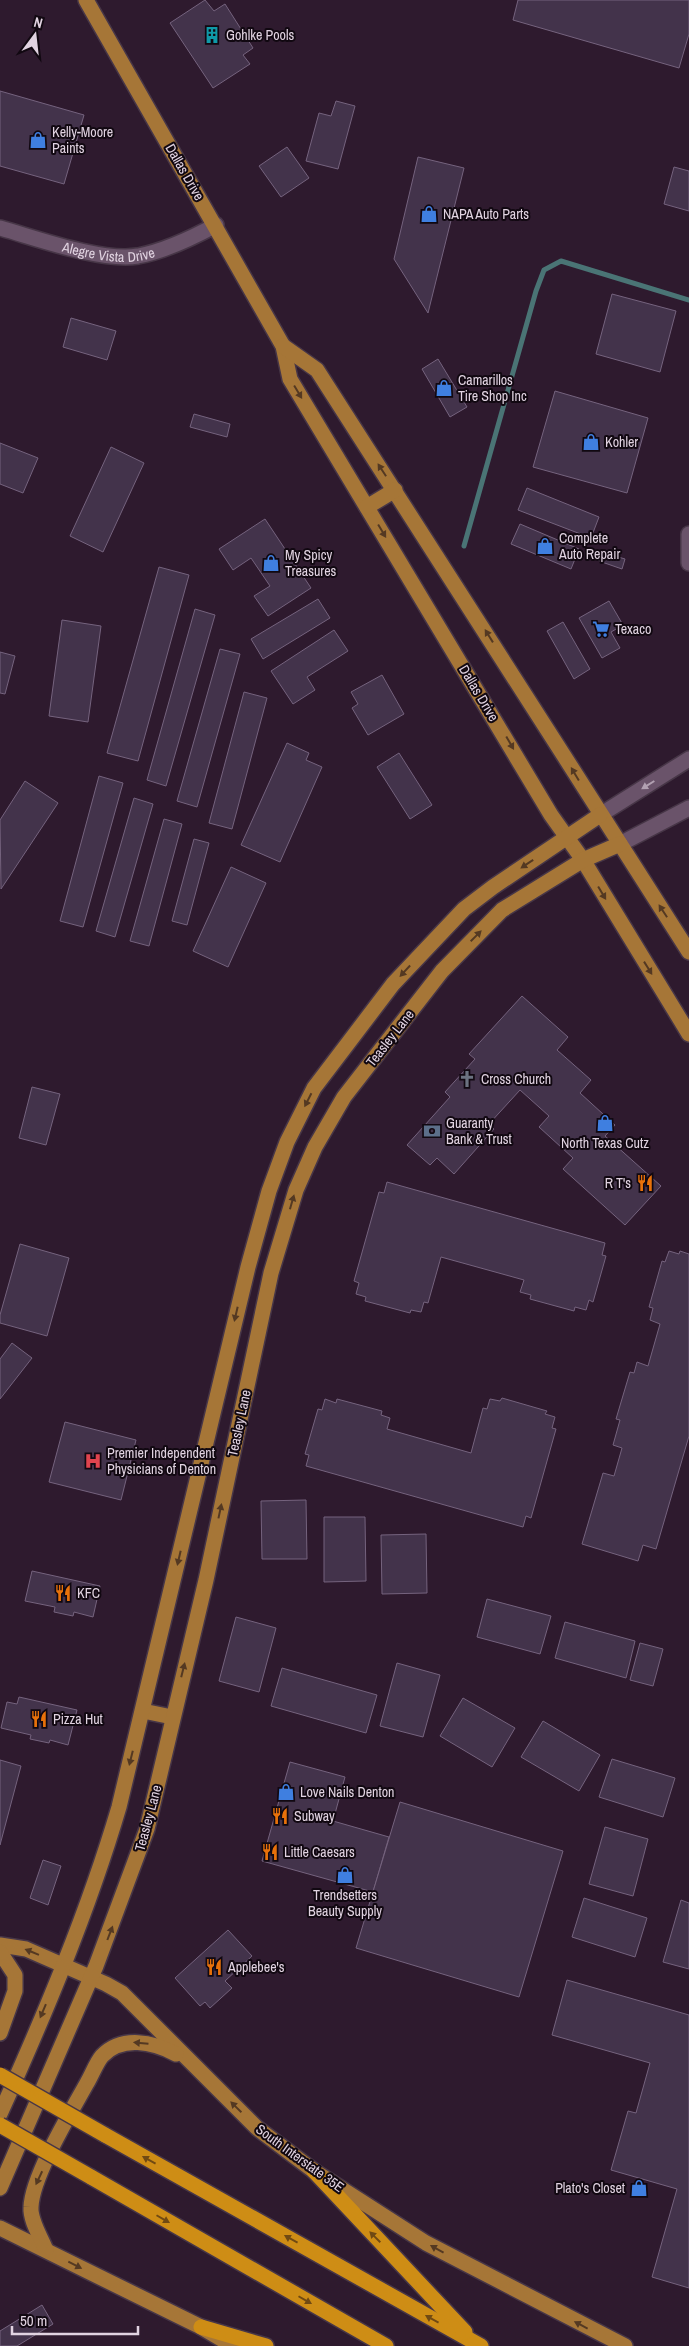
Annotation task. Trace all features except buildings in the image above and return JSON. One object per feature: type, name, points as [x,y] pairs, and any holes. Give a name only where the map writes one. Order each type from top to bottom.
[{"type":"highway","points":[[0,2075],[478,2344]]},
{"type":"highway","points":[[0,2125],[386,2346]]},
{"type":"highway","points":[[314,2171],[478,2344]]},
{"type":"highway","points":[[201,2327],[266,2346]]},
{"type":"main road","name":"Dallas Drive","points":[[86,0],[216,225],[283,346],[290,379],[551,815],[583,860],[689,1034]]},
{"type":"main road","name":"Dallas Drive","points":[[283,346],[317,370],[689,952]]},
{"type":"main road","points":[[367,506],[395,490]]},
{"type":"main road","name":"Teasley Lane","points":[[0,2114],[62,1966],[107,1847],[143,1711],[248,1267],[269,1191],[287,1142],[314,1088],[393,984],[464,909],[493,887],[600,815]]},
{"type":"main road","name":"Teasley Lane","points":[[0,2188],[114,1921],[147,1829],[206,1580],[271,1273],[296,1190],[315,1147],[344,1097],[446,966],[502,910],[583,860],[620,844]]},
{"type":"main road","points":[[143,1711],[172,1717]]},
{"type":"main road","name":"South Interstate 35E","points":[[0,1945],[26,1949],[122,1993],[257,2128],[314,2171],[426,2243],[625,2346]]},
{"type":"main road","points":[[0,1952],[15,1975],[15,1991],[0,2032]]},
{"type":"main road","points":[[46,2250],[31,2209],[33,2191],[62,2130],[102,2056],[115,2048],[136,2041],[159,2045],[186,2059]]},
{"type":"main road","points":[[0,2228],[201,2327],[233,2346]]},
{"type":"street","name":"Alegre Vista Drive","points":[[0,228],[92,253],[137,256],[188,240],[216,225]]},
{"type":"street","points":[[689,534],[689,563]]},
{"type":"street","name":"Teasley Lane","points":[[600,815],[689,759]]},
{"type":"street","name":"Teasley Lane","points":[[620,844],[689,808]]},
{"type":"waterway","points":[[464,546],[536,291],[544,270],[561,261],[689,300]]},
{"type":"place","name":"Gohlke Pools","points":[[212,35]]},
{"type":"place","name":"Kelly-Moore Paints","points":[[38,140]]},
{"type":"place","name":"NAPA Auto Parts","points":[[429,214]]},
{"type":"place","name":"Camarillos Tire Shop Inc","points":[[444,388]]},
{"type":"place","name":"Kohler","points":[[591,442]]},
{"type":"place","name":"Complete Auto Repair","points":[[545,546]]},
{"type":"place","name":"My Spicy Treasures","points":[[271,563]]},
{"type":"place","name":"Texaco","points":[[601,629]]},
{"type":"place","name":"Cross Church","points":[[467,1079]]},
{"type":"place","name":"North Texas Cutz","points":[[605,1123]]},
{"type":"place","name":"Guaranty Bank & Trust","points":[[432,1131]]},
{"type":"place","name":"R T's","points":[[645,1183]]},
{"type":"place","name":"Premier Independent Physicians of Denton","points":[[93,1461]]},
{"type":"place","name":"KFC","points":[[63,1593]]},
{"type":"place","name":"Pizza Hut","points":[[39,1719]]},
{"type":"place","name":"Love Nails Denton","points":[[286,1792]]},
{"type":"place","name":"Subway","points":[[280,1816]]},
{"type":"place","name":"Little Caesars","points":[[270,1852]]},
{"type":"place","name":"Trendsetters Beauty Supply","points":[[345,1875]]},
{"type":"place","name":"Applebee's","points":[[214,1967]]},
{"type":"place","name":"Plato's Closet","points":[[639,2188]]}]
